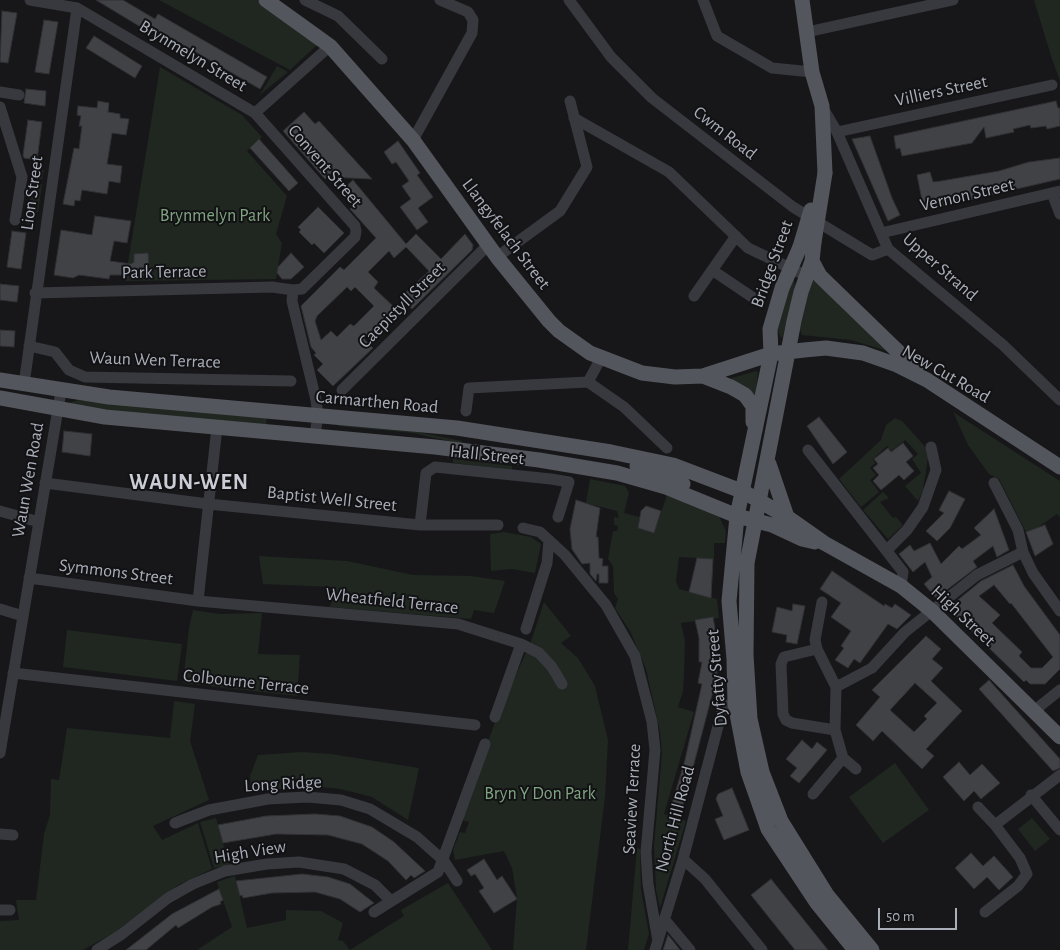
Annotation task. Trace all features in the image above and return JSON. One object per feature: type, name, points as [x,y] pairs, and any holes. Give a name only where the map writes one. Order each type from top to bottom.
[{"type":"main road","name":"Llangyfelach Street","points":[[266,0],[330,46],[413,140],[492,251],[559,331],[601,358],[642,373],[674,377],[703,376],[770,354]]},
{"type":"main road","name":"Bridge Street","points":[[744,492],[770,354],[770,329],[782,288],[791,268],[807,245],[821,176],[822,106],[812,72],[802,0]]},
{"type":"main road","name":"Bridge Street","points":[[760,503],[788,352],[801,292],[812,261],[807,245]]},
{"type":"main road","points":[[812,261],[820,276],[927,380]]},
{"type":"main road","name":"New Cut Road","points":[[770,354],[826,348],[863,353],[898,365],[927,380],[1060,467]]},
{"type":"main road","points":[[703,376],[731,387],[745,395],[753,406],[754,443]]},
{"type":"main road","name":"Carmarthen Road","points":[[0,380],[109,397],[466,430],[611,452],[673,465],[744,492],[787,517],[824,543]]},
{"type":"main road","points":[[0,398],[58,410],[216,427],[315,434],[539,460],[617,474],[666,487],[738,513]]},
{"type":"main road","points":[[407,424],[457,438],[647,468],[755,522],[772,525],[802,539],[824,543]]},
{"type":"main road","points":[[768,462],[787,517]]},
{"type":"main road","name":"Dyfatty Street","points":[[744,492],[738,513],[729,601],[734,659],[735,703],[748,772],[768,829],[817,904],[854,950]]},
{"type":"main road","name":"Dyfatty Street","points":[[760,503],[747,563],[746,656],[750,719],[762,772],[781,821],[827,895],[872,950]]},
{"type":"main road","name":"High Street","points":[[824,543],[900,586],[932,611],[1036,710],[1060,737]]},
{"type":"street","name":"Brynmelyn Street","points":[[30,0],[77,8],[255,113]]},
{"type":"street","points":[[305,0],[338,16],[382,59]]},
{"type":"street","points":[[413,140],[472,33],[473,20],[468,12],[440,0]]},
{"type":"street","name":"Cwm Road","points":[[569,0],[611,57],[652,98],[793,207],[872,255],[888,249]]},
{"type":"street","points":[[703,0],[717,36],[772,68],[812,72]]},
{"type":"street","points":[[807,32],[953,0]]},
{"type":"street","name":"Lion Street","points":[[24,384],[35,293],[77,8]]},
{"type":"street","points":[[255,113],[330,46]]},
{"type":"street","name":"Villiers Street","points":[[837,132],[1052,85]]},
{"type":"street","points":[[0,92],[19,95]]},
{"type":"street","name":"Caepistyll Street","points":[[342,390],[492,251],[560,211],[587,167],[584,148],[570,101]]},
{"type":"street","name":"Upper Strand","points":[[822,106],[837,132],[888,249],[1003,344],[1060,400]]},
{"type":"street","points":[[0,107],[22,177],[15,220]]},
{"type":"street","name":"Convent Street","points":[[255,113],[355,226],[355,236],[302,289],[292,290]]},
{"type":"street","points":[[574,118],[669,172],[748,248],[807,276]]},
{"type":"street","points":[[1056,192],[1060,214]]},
{"type":"street","name":"Vernon Street","points":[[882,233],[1056,192]]},
{"type":"street","points":[[694,296],[736,236]]},
{"type":"street","points":[[712,270],[755,299]]},
{"type":"street","name":"Park Terrace","points":[[35,293],[272,287],[292,290]]},
{"type":"street","points":[[292,290],[292,301],[316,400],[318,416],[315,434]]},
{"type":"street","name":"Waun Wen Terrace","points":[[29,346],[55,352],[69,370],[85,376],[291,381]]},
{"type":"street","points":[[588,382],[601,358]]},
{"type":"street","points":[[466,411],[469,388],[588,382],[624,407],[668,448]]},
{"type":"street","name":"Waun Wen Road","points":[[0,753],[61,390]]},
{"type":"street","points":[[198,601],[216,427]]},
{"type":"street","points":[[887,550],[907,530],[923,507],[936,470],[931,447]]},
{"type":"street","points":[[808,450],[903,572],[900,586]]},
{"type":"street","name":"Hall Street","points":[[420,525],[425,478],[431,468],[446,468],[569,482],[558,516]]},
{"type":"street","name":"Baptist Well Street","points":[[45,483],[208,504],[420,525],[498,525]]},
{"type":"street","points":[[994,484],[1018,530],[1023,552],[1033,573],[1060,611]]},
{"type":"street","points":[[0,511],[39,522]]},
{"type":"street","name":"Seaview Terrace","points":[[523,528],[540,532],[549,540],[606,605],[627,638],[641,674],[652,722],[655,750],[646,852],[648,884],[657,945]]},
{"type":"street","points":[[526,629],[547,563],[549,540]]},
{"type":"street","points":[[836,687],[872,668],[904,632],[976,575],[1023,552]]},
{"type":"street","name":"Symmons Street","points":[[29,578],[198,601]]},
{"type":"street","name":"Wheatfield Terrace","points":[[198,601],[458,624],[520,644],[539,653],[552,667],[562,684]]},
{"type":"street","points":[[822,602],[815,640],[817,649],[836,687],[835,730],[842,758],[856,769]]},
{"type":"street","points":[[0,609],[23,616]]},
{"type":"street","points":[[495,717],[520,644]]},
{"type":"street","points":[[817,649],[784,657],[781,664],[783,714],[786,720],[792,723],[835,730]]},
{"type":"street","name":"Colbourne Terrace","points":[[13,673],[476,725]]},
{"type":"street","points":[[1036,710],[1060,690]]},
{"type":"street","name":"North Hill Road","points":[[657,945],[683,859],[722,711],[726,706],[735,703]]},
{"type":"street","points":[[374,912],[438,872],[444,861],[485,744]]},
{"type":"street","points":[[813,794],[842,758]]},
{"type":"street","points":[[994,825],[1031,795],[1060,775]]},
{"type":"street","points":[[1031,795],[1060,830]]},
{"type":"street","name":"Long Ridge","points":[[175,823],[209,810],[268,799],[307,797],[341,800],[370,810],[393,821],[417,837],[444,861],[457,880]]},
{"type":"street","points":[[978,807],[1020,858],[1027,874],[1018,886],[985,912]]},
{"type":"street","points":[[0,834],[13,835]]},
{"type":"street","points":[[683,859],[704,879],[762,950]]},
{"type":"street","name":"High View","points":[[96,950],[122,934],[168,898],[192,884],[210,876],[242,868],[299,862],[328,865],[358,874],[375,885],[391,901]]},
{"type":"street","points":[[665,920],[690,950]]},
{"type":"green space","points":[[159,0],[257,0],[270,7],[317,45],[290,70]]},
{"type":"green space","points":[[1034,0],[1060,0],[1060,81],[1052,59]]},
{"type":"green space","points":[[277,66],[288,72],[256,98],[261,93]]},
{"type":"green space","name":"Brynmelyn Park","points":[[160,67],[242,115],[262,137],[247,151],[287,196],[276,234],[282,243],[276,279],[125,281]]},
{"type":"green space","points":[[35,169],[44,170],[42,179],[39,179],[39,183],[42,184],[38,212],[35,212],[35,225],[27,224]]},
{"type":"green space","points":[[812,276],[887,351],[851,340],[802,335],[800,330]]},
{"type":"green space","points":[[793,277],[795,285],[781,338],[776,326]]},
{"type":"green space","points":[[756,371],[758,372],[755,398],[729,379]]},
{"type":"green space","points":[[79,400],[267,417],[266,425],[110,412],[68,403]]},
{"type":"green space","points":[[953,412],[1060,481],[1060,517],[1057,514],[1037,528],[1026,532],[999,479],[989,474],[968,445]]},
{"type":"green space","points":[[895,418],[902,421],[929,451],[923,490],[918,501],[905,486],[921,473],[912,459],[918,454],[905,440],[891,451],[887,446],[873,459],[875,463],[870,468],[876,475],[870,480],[879,492],[861,507],[839,479],[881,440],[886,425]]},
{"type":"green space","points":[[338,423],[413,431],[462,441],[462,444],[413,433],[338,426]]},
{"type":"green space","points":[[453,459],[512,466],[512,470],[453,463]]},
{"type":"green space","points":[[590,479],[625,486],[629,493],[624,513],[639,517],[638,528],[654,533],[667,495],[719,516],[726,531],[725,543],[714,543],[714,559],[679,557],[676,581],[679,589],[717,599],[719,618],[681,623],[685,641],[684,673],[683,691],[678,707],[694,712],[664,814],[686,821],[660,908],[656,890],[654,846],[662,753],[660,732],[646,669],[630,631],[615,608],[618,599],[614,593],[613,566],[608,559],[613,531],[617,531],[618,526],[614,525],[614,517],[619,518],[617,511],[586,503]]},
{"type":"green space","points":[[883,492],[889,498],[880,502],[893,518],[896,517],[903,525],[888,539],[863,510]]},
{"type":"green space","points":[[504,532],[531,537],[541,544],[535,573],[512,569],[491,571],[490,534]]},
{"type":"green space","points":[[259,556],[347,561],[413,575],[471,576],[505,581],[494,613],[474,610],[471,619],[330,607],[336,587],[263,584]]},
{"type":"green space","name":"Bryn Y Don Park","points":[[544,602],[571,636],[561,643],[578,658],[595,686],[608,740],[605,797],[586,950],[513,950],[517,898],[512,868],[504,851],[455,860],[453,850],[460,832],[465,833],[469,822],[461,820],[497,716],[530,644]]},
{"type":"green space","points":[[193,610],[220,614],[262,613],[258,654],[300,655],[297,696],[183,683],[189,628]]},
{"type":"green space","points":[[67,630],[182,644],[177,681],[63,667]]},
{"type":"green space","points":[[174,701],[195,704],[190,741],[209,800],[153,826],[162,840],[198,823],[212,869],[180,884],[117,931],[83,950],[0,950],[0,921],[19,920],[16,900],[36,900],[44,834],[50,815],[51,779],[59,780],[67,728],[170,738]]},
{"type":"green space","points":[[302,752],[331,754],[419,768],[408,820],[372,797],[341,789],[311,786],[251,792],[250,776],[258,755]]},
{"type":"green space","points":[[895,763],[929,810],[883,843],[849,797]]},
{"type":"green space","points":[[216,818],[229,865],[214,868],[200,822]]},
{"type":"green space","points":[[1032,818],[1050,839],[1035,851],[1018,829]]},
{"type":"green space","points":[[637,848],[640,849],[641,889],[649,934],[644,950],[628,950]]},
{"type":"green space","points":[[235,876],[247,928],[286,920],[286,910],[321,911],[343,923],[338,940],[343,941],[350,950],[197,950],[232,927],[217,882]]},
{"type":"green space","points":[[448,883],[492,950],[350,950],[404,916],[401,910]]},
{"type":"building","points":[[96,0],[123,0],[155,19],[158,14],[267,77],[260,89],[147,24],[144,29]]},
{"type":"building","points":[[2,11],[17,13],[8,63],[0,62]]},
{"type":"building","points":[[44,20],[58,22],[49,74],[35,72]]},
{"type":"building","points":[[94,36],[142,66],[135,78],[86,48]]},
{"type":"building","points":[[26,89],[46,91],[45,106],[24,103]]},
{"type":"building","points":[[98,101],[109,103],[108,112],[120,114],[120,118],[129,119],[126,135],[112,133],[107,164],[122,166],[120,183],[109,181],[107,194],[82,190],[80,201],[75,200],[74,206],[63,204],[74,148],[79,149],[82,126],[79,126],[81,116],[77,115],[78,106],[97,108]]},
{"type":"building","points":[[1056,101],[1058,108],[1060,108],[1060,126],[1047,129],[1046,126],[1031,128],[1030,125],[1013,129],[1014,132],[986,138],[984,127],[972,143],[902,156],[900,148],[896,149],[894,136]]},
{"type":"building","points":[[304,112],[315,124],[319,121],[372,179],[327,177],[325,179],[283,131]]},
{"type":"building","points":[[28,120],[42,122],[37,160],[24,158],[23,155]]},
{"type":"building","points":[[870,136],[900,215],[888,221],[852,139]]},
{"type":"building","points":[[259,139],[298,183],[289,191],[250,148]]},
{"type":"building","points":[[398,141],[420,173],[417,175],[433,197],[418,208],[428,222],[417,230],[400,207],[411,199],[402,186],[409,181],[396,162],[392,164],[384,152]]},
{"type":"building","points":[[1060,158],[1060,179],[938,207],[937,204],[923,205],[917,175],[930,172],[933,182],[999,171],[1029,162]]},
{"type":"building","points":[[353,180],[406,244],[416,234],[441,259],[465,234],[473,245],[472,250],[412,309],[401,297],[429,271],[406,247],[394,258],[389,251],[368,272],[378,282],[374,288],[395,308],[364,339],[373,348],[333,386],[317,370],[323,364],[314,355],[316,353],[311,347],[301,306],[340,267],[344,270],[376,238],[350,209],[354,206],[341,191]],"holes":[[[347,287],[351,291],[355,287],[374,306],[354,326],[350,324],[337,337],[331,331],[321,340],[315,321],[317,316]]]},
{"type":"building","points":[[318,207],[344,233],[324,253],[314,243],[312,245],[299,232],[301,230],[298,227]]},
{"type":"building","points":[[95,216],[131,221],[127,243],[114,241],[110,261],[131,264],[134,262],[134,254],[148,253],[149,268],[144,268],[144,275],[110,275],[109,279],[79,275],[73,278],[54,275],[61,230],[92,235]]},
{"type":"building","points":[[12,231],[26,233],[21,269],[7,267]]},
{"type":"building","points":[[291,253],[304,267],[291,279],[282,279],[277,273],[278,267]]},
{"type":"building","points":[[0,284],[19,286],[17,302],[0,300]]},
{"type":"building","points":[[0,330],[15,331],[14,347],[0,346]]},
{"type":"building","points":[[819,417],[847,452],[833,464],[807,426]]},
{"type":"building","points":[[64,431],[92,434],[90,456],[62,452]]},
{"type":"building","points":[[903,443],[913,456],[906,462],[914,471],[904,480],[899,475],[881,490],[873,481],[879,475],[873,468],[878,464],[874,459],[888,448],[891,452]]},
{"type":"building","points":[[949,491],[965,499],[950,528],[937,541],[926,531],[944,513],[939,510]]},
{"type":"building","points":[[576,500],[600,508],[596,537],[598,537],[599,558],[603,559],[602,566],[608,566],[608,583],[599,583],[599,574],[597,574],[596,581],[590,574],[590,563],[582,564],[572,549],[570,529]]},
{"type":"building","points":[[646,506],[661,511],[654,533],[638,528],[641,511]]},
{"type":"building","points":[[994,509],[1009,550],[997,557],[993,546],[973,561],[977,567],[936,598],[924,584],[932,577],[925,562],[913,572],[899,554],[910,545],[914,551],[930,543],[941,564],[959,546],[962,549],[981,535],[974,528]]},
{"type":"building","points":[[1045,525],[1053,544],[1035,556],[1026,532]]},
{"type":"building","points":[[697,558],[713,559],[711,598],[689,592]]},
{"type":"building","points":[[1013,565],[1024,586],[1060,635],[1060,669],[1045,684],[1030,684],[1026,680],[1024,682],[948,608],[981,581]],"holes":[[[994,585],[1053,657],[1042,668],[1031,668],[1019,656],[1022,652],[992,623],[1000,615],[979,596]]]},
{"type":"building","points":[[832,571],[884,606],[885,604],[892,608],[895,604],[911,615],[897,629],[888,624],[860,663],[854,659],[848,668],[835,660],[844,648],[841,646],[851,631],[831,617],[841,603],[820,589]]},
{"type":"building","points":[[793,604],[805,606],[797,644],[786,642],[787,635],[772,632],[777,607],[792,611]]},
{"type":"building","points":[[713,617],[717,640],[717,676],[680,817],[669,814],[685,760],[702,684],[698,683],[702,662],[699,662],[699,638],[695,620]]},
{"type":"building","points":[[926,636],[941,649],[932,659],[943,668],[931,681],[962,711],[926,749],[934,756],[922,769],[882,731],[873,741],[856,725],[880,697],[872,690]],"holes":[[[915,683],[937,703],[924,716],[927,719],[914,732],[890,710]]]},
{"type":"building","points":[[989,680],[1060,759],[1060,768],[1053,771],[979,689]]},
{"type":"building","points":[[802,740],[812,749],[817,742],[827,750],[799,783],[790,776],[797,768],[786,759]]},
{"type":"building","points":[[959,762],[970,775],[982,764],[1000,783],[981,799],[974,791],[964,801],[943,777]]},
{"type":"building","points":[[732,788],[749,830],[724,840],[715,819],[723,816],[716,799],[718,794]]},
{"type":"building","points":[[315,814],[340,816],[372,827],[394,842],[425,871],[414,878],[411,875],[406,880],[388,861],[362,844],[328,835],[276,834],[223,843],[218,825],[266,816]]},
{"type":"building","points":[[971,853],[983,866],[994,856],[1013,877],[999,890],[987,877],[974,889],[955,868]]},
{"type":"building","points":[[484,859],[497,880],[502,876],[517,899],[494,913],[479,891],[484,888],[475,874],[471,876],[467,870]]},
{"type":"building","points":[[302,874],[328,877],[350,884],[374,903],[360,912],[340,899],[315,892],[272,893],[243,898],[242,895],[240,896],[236,881]]},
{"type":"building","points":[[771,879],[828,950],[795,950],[751,895]]},
{"type":"building","points":[[219,889],[223,900],[220,902],[221,904],[212,907],[178,928],[176,925],[146,950],[126,950],[172,914]]},
{"type":"building","points":[[668,935],[673,941],[680,950],[663,950]]},
{"type":"district","name":"WAUN-WEN","points":[[189,482]]}]
